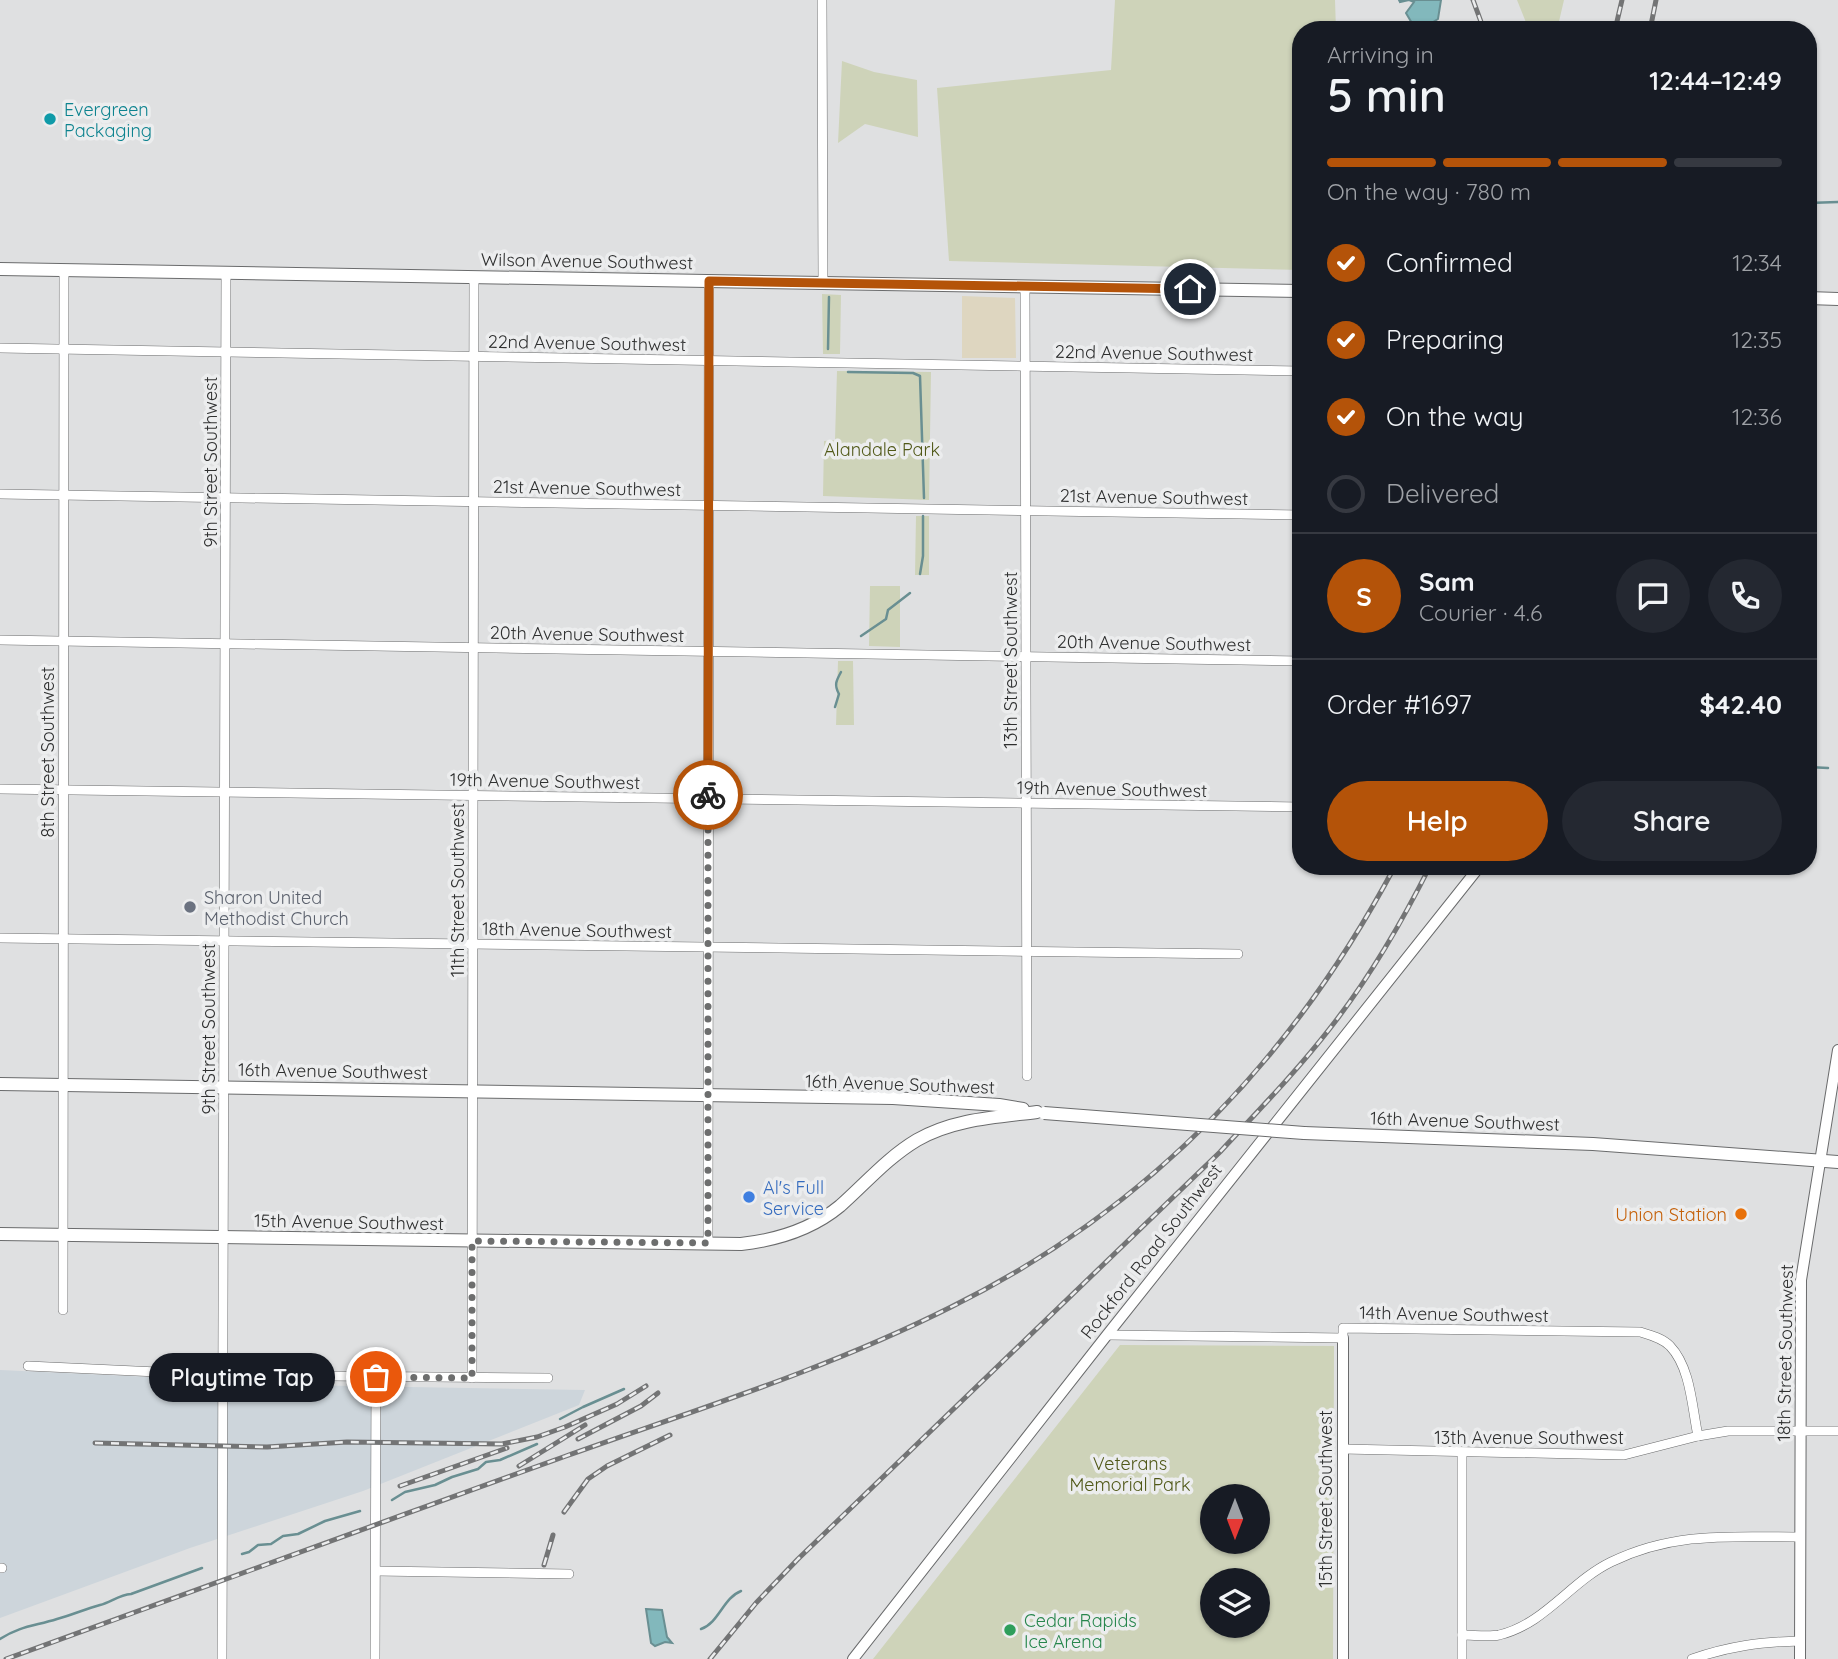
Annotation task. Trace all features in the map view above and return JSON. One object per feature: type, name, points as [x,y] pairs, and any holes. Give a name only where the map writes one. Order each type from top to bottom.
[{"type":"main road","name":"Wilson Avenue Southwest","points":[[0,269],[1292,291]]},
{"type":"main road","points":[[1817,298],[1838,299]]},
{"type":"main road","name":"16th Avenue Southwest","points":[[0,1084],[943,1101],[999,1105],[1040,1112],[1304,1133],[1593,1143],[1838,1162]]},
{"type":"main road","name":"15th Avenue Southwest","points":[[0,1234],[741,1244],[791,1235],[838,1208],[892,1156],[920,1138],[953,1124],[1040,1112]]},
{"type":"street","points":[[822,0],[823,283]]},
{"type":"street","name":"8th Street Southwest","points":[[63,1310],[64,270]]},
{"type":"street","name":"9th Street Southwest","points":[[222,1659],[226,272]]},
{"type":"street","name":"11th Street Southwest","points":[[472,1378],[474,277]]},
{"type":"street","points":[[708,1243],[709,281]]},
{"type":"street","name":"13th Street Southwest","points":[[1025,286],[1027,1076]]},
{"type":"street","name":"22nd Avenue Southwest","points":[[0,348],[1292,371]]},
{"type":"street","name":"21st Avenue Southwest","points":[[0,494],[1292,515]]},
{"type":"street","name":"20th Avenue Southwest","points":[[0,640],[1292,661]]},
{"type":"street","name":"19th Avenue Southwest","points":[[0,789],[1292,807]]},
{"type":"street","name":"Rockford Road Southwest","points":[[853,1659],[1473,875]]},
{"type":"street","name":"18th Avenue Southwest","points":[[0,938],[1238,954]]},
{"type":"street","name":"18th Street Southwest","points":[[1800,1659],[1801,1280],[1838,1050]]},
{"type":"street","name":"14th Avenue Southwest","points":[[1107,1335],[1343,1338],[1343,1328],[1640,1332],[1669,1345],[1679,1358],[1698,1436]]},
{"type":"street","name":"15th Street Southwest","points":[[1343,1338],[1343,1659]]},
{"type":"street","points":[[28,1366],[222,1375],[548,1378]]},
{"type":"street","points":[[375,1659],[376,1377]]},
{"type":"street","name":"13th Avenue Southwest","points":[[1343,1449],[1623,1455],[1728,1431],[1838,1431]]},
{"type":"street","points":[[1462,1453],[1462,1659]]},
{"type":"street","points":[[1462,1635],[1497,1635],[1526,1625],[1548,1612],[1589,1575],[1610,1563],[1669,1541],[1703,1537],[1800,1537]]},
{"type":"street","points":[[376,1571],[569,1574]]},
{"type":"street","points":[[1692,1659],[1724,1648],[1759,1642],[1800,1642]]},
{"type":"shaded area","points":[[962,296],[1015,298],[1016,358],[962,358]]},
{"type":"shaded area","points":[[0,1370],[216,1380],[245,1384],[585,1390],[579,1405],[363,1491],[190,1548],[0,1618]]},
{"type":"green space","points":[[1115,0],[1335,0],[1336,21],[1292,21],[1292,270],[949,261],[937,88],[1111,70]]},
{"type":"green space","points":[[1517,0],[1564,0],[1559,21],[1525,21]]},
{"type":"green space","points":[[842,61],[874,72],[917,80],[918,137],[865,124],[838,143]]},
{"type":"green space","points":[[822,294],[841,295],[840,354],[823,354]]},
{"type":"green space","name":"Alandale Park","points":[[837,371],[931,372],[929,500],[823,496],[824,441],[835,440]]},
{"type":"green space","points":[[916,516],[929,516],[929,575],[915,575]]},
{"type":"green space","points":[[870,586],[900,586],[900,647],[869,646]]},
{"type":"green space","points":[[838,661],[853,661],[854,725],[836,725]]},
{"type":"green space","name":"Veterans Memorial Park","points":[[1120,1345],[1334,1346],[1333,1659],[873,1659]]},
{"type":"water","points":[[1409,0],[1441,0],[1438,19],[1411,21],[1406,13],[1414,2]]},
{"type":"water","points":[[646,1609],[662,1610],[667,1637],[672,1643],[665,1642],[655,1646],[651,1643]]},
{"type":"waterway","points":[[1817,203],[1838,202]]},
{"type":"waterway","points":[[828,349],[829,297]]},
{"type":"waterway","points":[[848,372],[913,373],[920,376],[924,498]]},
{"type":"waterway","points":[[920,574],[923,516]]},
{"type":"waterway","points":[[861,636],[886,619],[888,610],[910,593]]},
{"type":"waterway","points":[[835,707],[839,694],[836,683],[841,672]]},
{"type":"waterway","points":[[1817,767],[1828,768]]},
{"type":"waterway","points":[[560,1419],[624,1389]]},
{"type":"waterway","points":[[392,1500],[405,1492],[435,1485],[478,1469],[486,1462],[500,1460],[537,1444]]},
{"type":"waterway","points":[[242,1554],[258,1545],[271,1544],[283,1536],[298,1534],[325,1521],[360,1511]]},
{"type":"waterway","points":[[0,1639],[21,1629],[104,1604],[202,1568]]},
{"type":"waterway","points":[[701,1629],[712,1622],[730,1599],[741,1591]]},
{"type":"railway","points":[[1473,0],[1481,21]]},
{"type":"railway","points":[[1617,21],[1622,0]]},
{"type":"railway","points":[[1652,21],[1656,0]]},
{"type":"railway","points":[[6,1659],[809,1369],[951,1307],[1022,1268],[1089,1224],[1151,1175],[1208,1122],[1261,1064],[1310,1002],[1355,936],[1390,875]]},
{"type":"railway","points":[[710,1659],[756,1603],[798,1559],[1220,1152],[1277,1091],[1359,989],[1397,928],[1425,875]]},
{"type":"railway","points":[[95,1443],[267,1447],[347,1442],[502,1444],[537,1437],[565,1427],[617,1404],[646,1386]]},
{"type":"railway","points":[[578,1439],[641,1406],[658,1393]]},
{"type":"railway","points":[[519,1466],[585,1425]]},
{"type":"railway","points":[[564,1512],[588,1479],[607,1466],[670,1435]]},
{"type":"railway","points":[[400,1486],[507,1448]]},
{"type":"railway","points":[[544,1565],[553,1535]]},
{"type":"way so far","points":[[376,1377],[472,1378],[472,1241],[708,1243],[708,795]]},
{"type":"place","name":"Evergreen Packaging","points":[[50,119]]},
{"type":"place","name":"Sharon United Methodist Church","points":[[190,907]]},
{"type":"place","name":"Al's Full Service","points":[[749,1197]]},
{"type":"place","name":"Union Station","points":[[1741,1214]]},
{"type":"place","name":"Playtime Tap","points":[[376,1377]]},
{"type":"place","name":"Cedar Rapids Ice Arena","points":[[1010,1630]]},
{"type":"route","points":[[708,795],[709,281],[1190,289]]}]
